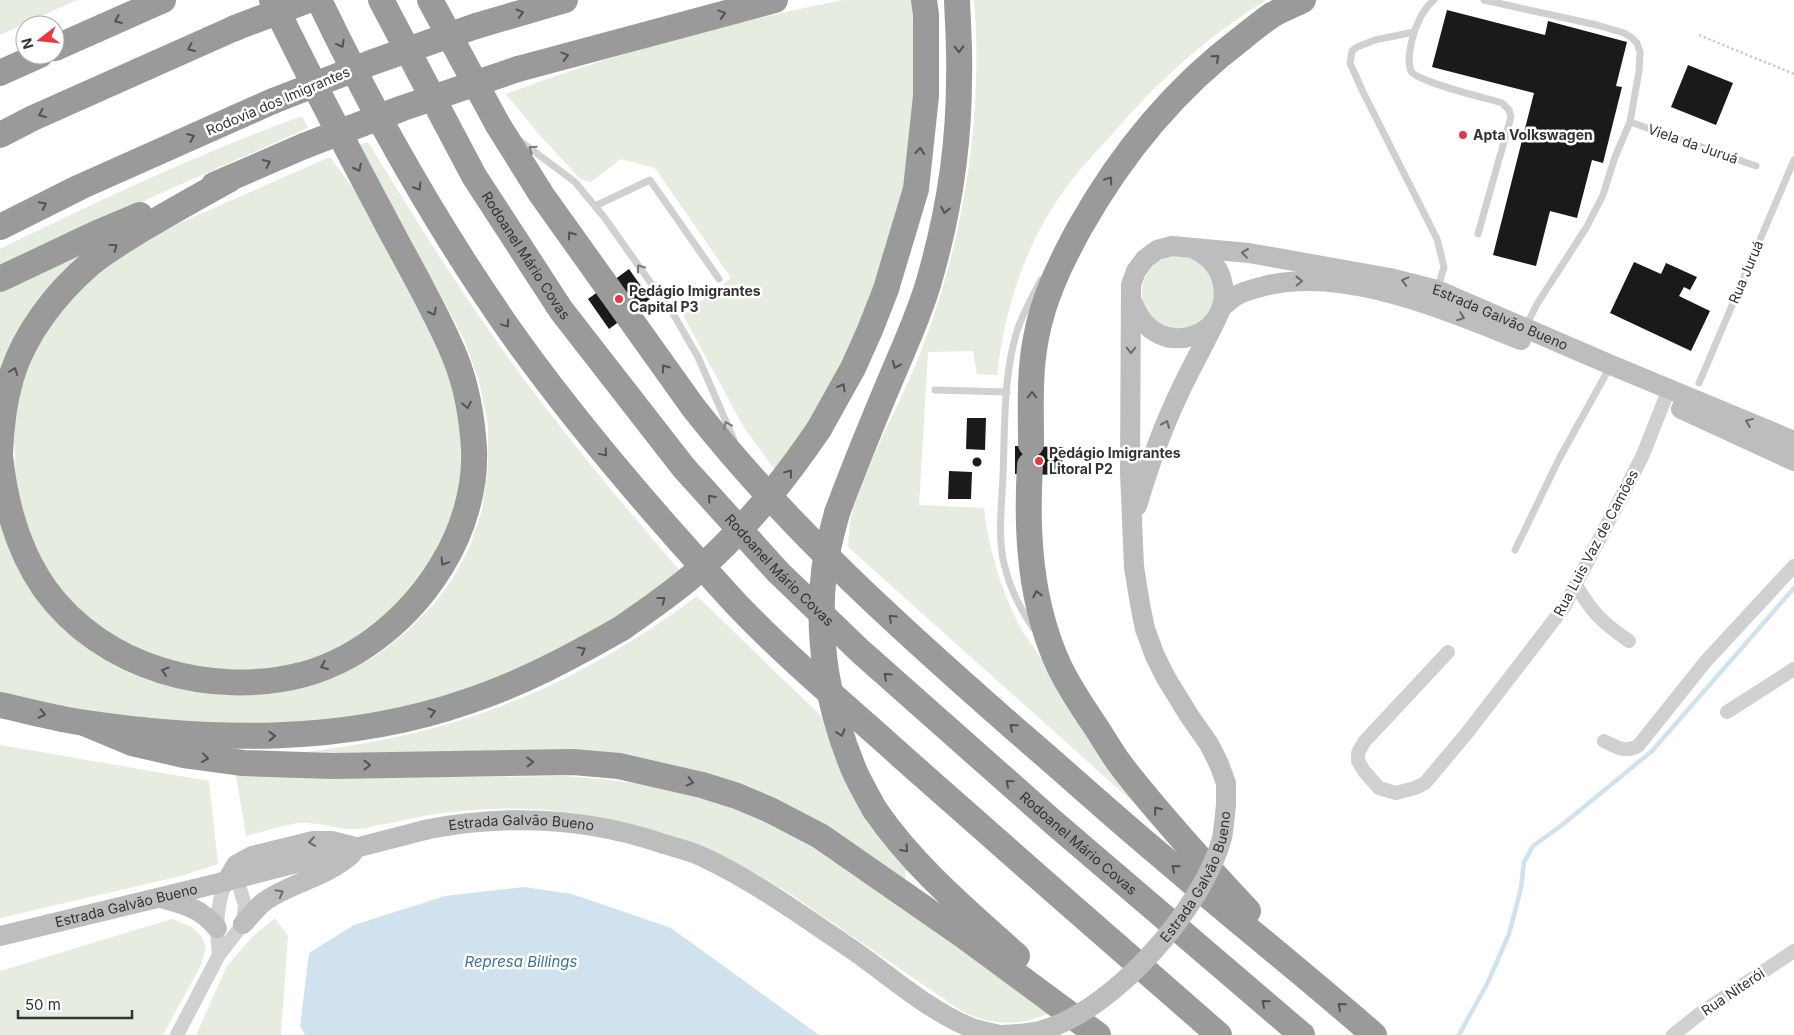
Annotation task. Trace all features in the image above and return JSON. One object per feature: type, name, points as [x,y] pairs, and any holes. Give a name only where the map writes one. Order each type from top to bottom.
[{"type":"highway","points":[[65,44],[163,0]]},
{"type":"highway","points":[[230,179],[119,243],[90,264],[52,304],[39,321],[22,352],[11,378],[1,431],[0,454],[7,505],[19,542],[32,569],[55,601],[75,623],[117,652],[152,667],[186,678],[211,681],[251,681],[284,678],[307,673],[341,659],[372,641],[392,626],[415,604],[448,556],[462,526],[474,468],[474,447],[470,416],[456,358],[272,0]]},
{"type":"highway","points":[[0,135],[42,114],[236,28],[308,0]]},
{"type":"highway","points":[[319,0],[412,177],[478,282],[518,342],[576,418],[653,511],[742,610],[798,663],[979,825],[1219,1035]]},
{"type":"highway","name":"Rodoanel Mário Covas","points":[[381,0],[474,176],[561,310],[684,468],[778,572],[860,651],[1060,828],[1302,1035]]},
{"type":"highway","points":[[430,0],[498,125],[541,194],[693,407],[720,441],[743,461],[802,532],[939,663],[1157,853],[1374,1035]]},
{"type":"highway","name":"Rodovia dos Imigrantes","points":[[0,227],[80,187],[273,101],[373,62],[476,26],[565,0]]},
{"type":"highway","points":[[0,279],[95,234],[230,179],[304,146],[403,108],[518,69],[775,0]]},
{"type":"highway","points":[[0,705],[84,723],[182,734],[270,736],[316,734],[384,724],[478,698],[535,674],[622,628],[692,576],[746,524],[777,489],[819,430],[853,368],[870,330],[889,280],[916,189],[926,96],[926,15],[924,0]]},
{"type":"highway","points":[[957,0],[959,80],[952,175],[929,282],[837,513],[824,571],[821,610],[827,682],[840,732],[854,771],[875,810],[904,849],[951,896],[1108,1035]]},
{"type":"highway","points":[[1303,0],[1265,20],[1219,56],[1176,94],[1128,152],[1094,204],[1057,271],[1045,302],[1036,338],[1032,374],[1028,535],[1032,573],[1044,623],[1059,666],[1083,708],[1122,767],[1172,828],[1307,977]]},
{"type":"highway","points":[[0,73],[18,65]]},
{"type":"highway","points":[[84,723],[132,743],[184,755],[243,763],[332,766],[573,762],[619,766],[702,785],[737,796],[770,810],[820,836],[964,936],[1098,1035]]},
{"type":"main road","name":"Estrada Galvão Bueno","points":[[359,848],[429,829],[464,822],[495,820],[528,819],[591,825],[643,836],[701,856],[747,880],[804,917],[934,1008],[967,1026],[1001,1035],[1025,1034],[1044,1030],[1094,1005],[1117,988],[1148,958],[1184,912],[1214,858],[1222,837],[1226,804],[1226,783],[1209,744],[1166,678],[1155,656],[1145,629],[1134,567],[1130,472],[1132,286],[1136,271],[1145,259],[1157,250],[1172,246],[1190,247],[1249,253],[1390,278],[1667,395],[1794,441]]},
{"type":"main road","name":"Estrada Galvão Bueno","points":[[1132,520],[1154,452],[1182,386],[1204,346],[1224,298],[1224,284],[1212,260],[1190,247]]},
{"type":"main road","name":"Estrada Galvão Bueno","points":[[1132,301],[1137,315],[1146,326],[1158,335],[1187,338],[1201,332],[1237,295],[1275,283],[1298,280],[1434,297]]},
{"type":"main road","name":"Estrada Galvão Bueno","points":[[1667,395],[1794,461]]},
{"type":"main road","points":[[232,880],[236,866],[247,858],[258,854],[325,841],[359,848]]},
{"type":"main road","points":[[243,924],[267,900],[292,886],[337,867],[359,848]]},
{"type":"main road","name":"Estrada Galvão Bueno","points":[[0,936],[232,880]]},
{"type":"main road","points":[[159,898],[195,909],[205,915],[217,928]]},
{"type":"street","name":"Rua Luis Vaz de Camões","points":[[1448,652],[1364,742],[1358,752],[1358,761],[1379,788],[1396,793],[1425,783],[1545,634],[1564,607],[1642,457],[1667,395]]},
{"type":"street","points":[[1604,741],[1624,750],[1630,750],[1638,746],[1706,661],[1794,566]]},
{"type":"street","points":[[1576,585],[1589,607],[1601,620],[1629,641]]},
{"type":"street","points":[[1727,712],[1794,670]]},
{"type":"street","points":[[177,1035],[219,955],[243,924],[245,905],[232,880]]},
{"type":"street","points":[[219,955],[217,928],[219,904],[232,880]]},
{"type":"street","name":"Rua Niterói","points":[[1673,1035],[1702,1012],[1794,951]]},
{"type":"lane","points":[[1434,0],[1428,5],[1414,32],[1409,59],[1412,72],[1428,82],[1502,103],[1509,110],[1508,128],[1478,234]]},
{"type":"lane","points":[[1484,0],[1597,25],[1624,33],[1637,43],[1640,52],[1639,71],[1630,122],[1615,157],[1603,195],[1586,228],[1538,304],[1523,334]]},
{"type":"lane","points":[[1414,32],[1375,40],[1357,47],[1352,51],[1350,63],[1437,239],[1444,267],[1434,297]]},
{"type":"lane","name":"Viela da Juruá","points":[[1630,122],[1756,166]]},
{"type":"lane","points":[[498,125],[566,174],[595,206],[685,332],[698,357],[735,444]]},
{"type":"lane","name":"Rua Juruá","points":[[1699,383],[1794,160]]},
{"type":"lane","points":[[595,206],[650,180],[719,279]]},
{"type":"lane","points":[[1066,238],[1094,204]]},
{"type":"lane","points":[[1044,272],[1025,309],[1010,361],[1000,531],[1003,559],[1020,609],[1059,666]]},
{"type":"lane","points":[[1515,550],[1559,458],[1608,370]]},
{"type":"lane","points":[[935,390],[1007,392]]},
{"type":"path","points":[[1699,34],[1794,74]]},
{"type":"shaded area","points":[[0,0],[77,0],[44,15],[15,15],[15,28],[0,35]]},
{"type":"shaded area","points":[[843,0],[912,0],[916,95],[906,187],[860,326],[810,425],[775,470],[743,426],[683,315],[731,278],[655,168],[621,159],[591,182],[580,179],[537,132],[506,94],[589,65],[673,40]]},
{"type":"shaded area","points":[[974,0],[1266,0],[1204,44],[1168,76],[1133,111],[1068,185],[1040,229],[1020,275],[1006,324],[997,375],[977,374],[973,351],[928,352],[919,505],[984,508],[989,540],[997,570],[1007,600],[1021,629],[1153,820],[848,547],[854,506],[860,488],[916,364],[946,276],[957,231],[966,185],[976,93]]},
{"type":"shaded area","points":[[302,116],[308,128],[123,210],[0,269],[0,249],[149,178]]},
{"type":"shaded area","points":[[368,142],[440,258],[532,390],[580,452],[681,572],[632,610],[549,661],[400,714],[237,728],[87,711],[0,693],[0,499],[18,554],[135,670],[335,677],[374,657],[405,633],[434,604],[453,578],[470,546],[482,511],[488,467],[488,425],[479,381],[464,339],[355,146]]},
{"type":"shaded area","points":[[330,157],[363,202],[440,337],[468,462],[448,549],[355,647],[281,672],[199,672],[156,659],[113,637],[79,610],[47,572],[24,521],[15,472],[14,430],[21,386],[41,339],[71,297],[102,269],[136,246],[177,224]]},
{"type":"shaded area","points":[[133,225],[88,254],[0,395],[0,290]]},
{"type":"shaded area","points":[[1178,256],[1192,259],[1204,266],[1211,278],[1214,292],[1211,306],[1204,318],[1192,325],[1178,328],[1164,325],[1152,318],[1145,306],[1142,292],[1145,278],[1152,266],[1164,259]]},
{"type":"shaded area","points":[[697,596],[821,716],[837,762],[912,869],[905,871],[906,880],[756,794],[456,758],[304,752],[359,744],[412,733],[463,719],[511,702],[559,681],[605,657]]},
{"type":"shaded area","points":[[0,745],[209,781],[218,864],[181,876],[0,918]]},
{"type":"shaded area","points":[[235,769],[475,777],[563,776],[636,783],[673,790],[709,800],[744,812],[808,841],[1052,1012],[1028,1020],[1006,1023],[983,1019],[960,1010],[792,895],[752,872],[712,853],[671,837],[629,824],[586,815],[542,810],[497,809],[442,813],[361,829],[301,823],[281,826],[246,836]]},
{"type":"shaded area","points":[[275,918],[288,936],[281,1035],[196,1035],[227,966],[252,937]]},
{"type":"shaded area","points":[[172,919],[192,927],[202,937],[206,949],[200,967],[163,1035],[0,1035],[0,971]]},
{"type":"water","name":"Represa Billings","points":[[524,887],[572,894],[671,928],[819,1035],[305,1035],[300,1026],[309,953],[354,925],[445,896]]},
{"type":"building","points":[[1447,10],[1545,35],[1548,21],[1627,42],[1616,86],[1622,87],[1603,163],[1592,160],[1577,218],[1550,211],[1536,266],[1493,255],[1534,93],[1432,67]]},
{"type":"building","points":[[1688,65],[1733,83],[1716,125],[1671,107]]},
{"type":"building","points":[[1634,262],[1661,274],[1666,263],[1697,277],[1690,290],[1684,287],[1679,296],[1710,311],[1691,351],[1610,313]]},
{"type":"building","name":"Pedágio Imigrantes Capital P3","points":[[629,269],[650,299],[609,329],[588,299]]},
{"type":"building","points":[[967,418],[986,418],[985,450],[966,449]]},
{"type":"building","name":"Pedágio Imigrantes Litoral P2","points":[[1015,446],[1063,447],[1062,475],[1015,474]]},
{"type":"building","points":[[977,457],[982,462],[977,467],[972,462]]},
{"type":"building","points":[[949,471],[972,472],[971,499],[948,499]]},
{"type":"waterway","points":[[1459,1035],[1488,982],[1509,934],[1521,888],[1524,862],[1533,846],[1562,825],[1652,751],[1794,588]]},
{"type":"place","name":"Apta Volkswagen","points":[[1463,135]]},
{"type":"place","name":"Pedágio Imigrantes Capital P3","points":[[619,299]]},
{"type":"place","name":"Pedágio Imigrantes Litoral P2","points":[[1039,461]]}]
